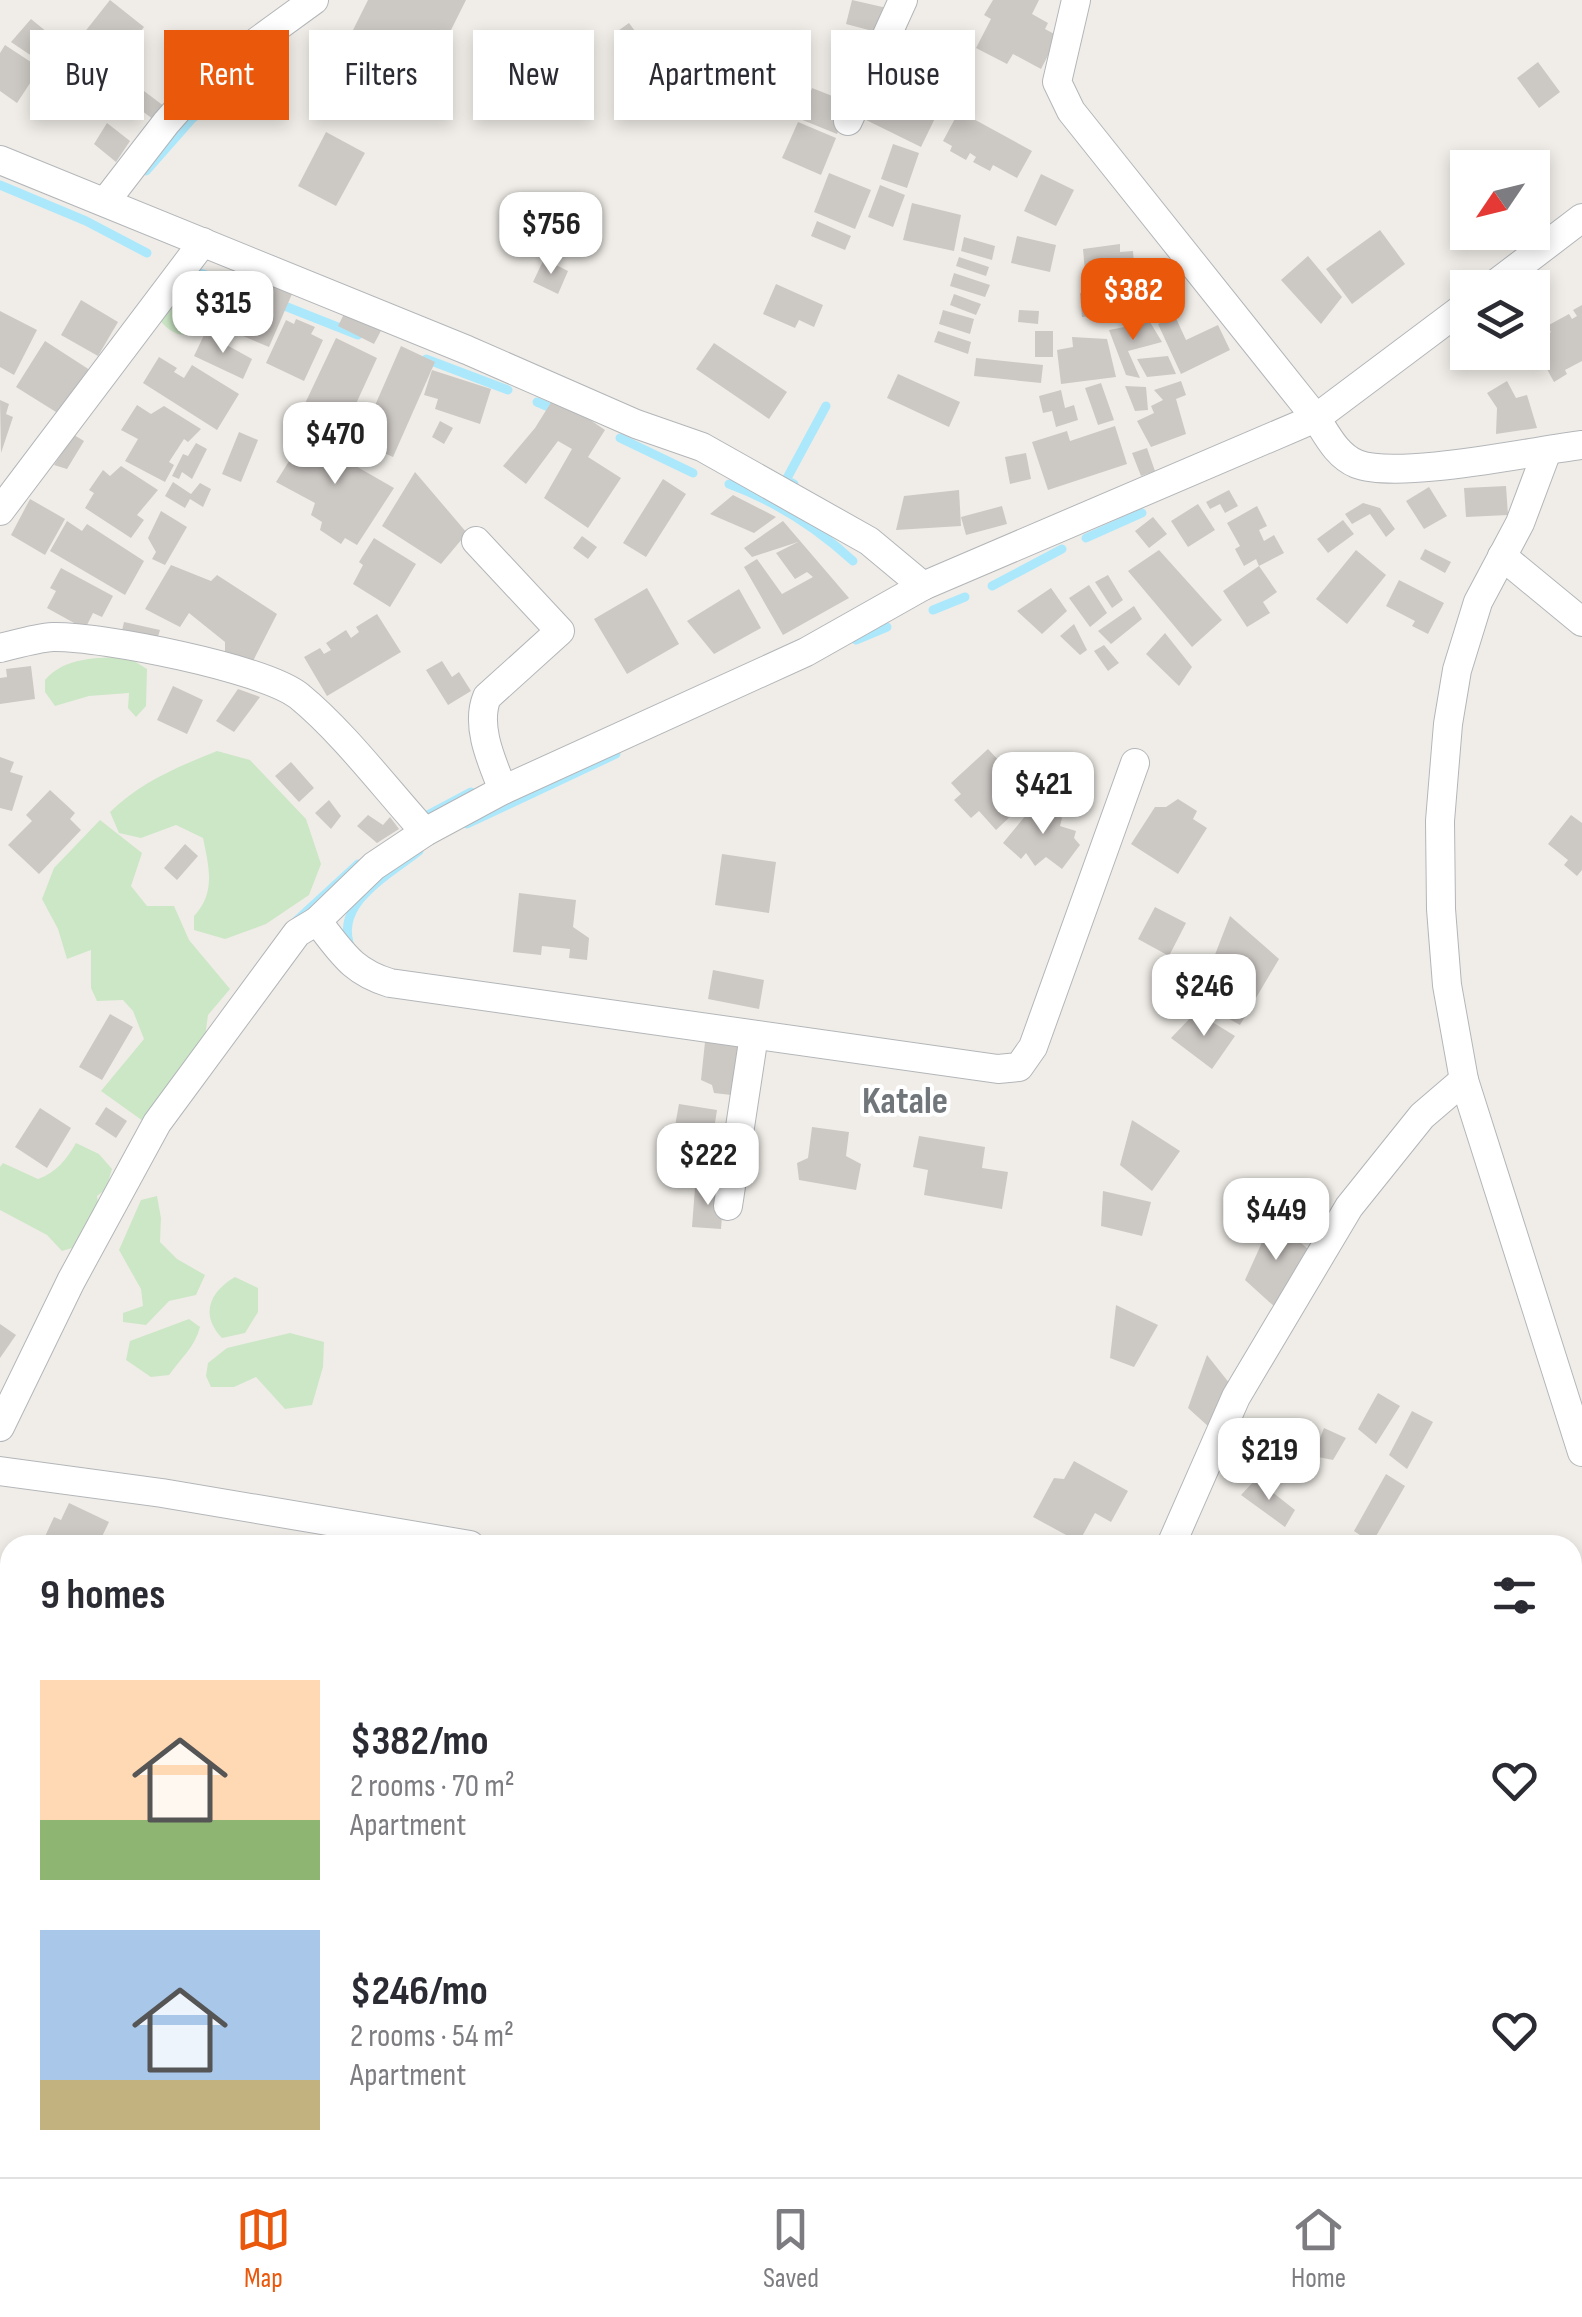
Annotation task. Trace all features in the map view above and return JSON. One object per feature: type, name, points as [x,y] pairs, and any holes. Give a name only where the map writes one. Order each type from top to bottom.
[{"type":"street","points":[[106,202],[166,122],[204,80],[314,0]]},
{"type":"street","points":[[848,121],[903,0]]},
{"type":"street","points":[[1076,0],[1058,82],[1070,111],[1316,418],[1336,450],[1357,464],[1410,468],[1582,445]]},
{"type":"street","points":[[0,160],[466,350],[636,424],[702,447],[869,540],[923,586]]},
{"type":"street","points":[[1514,270],[1582,218]]},
{"type":"street","points":[[0,511],[203,242]]},
{"type":"street","points":[[0,1427],[71,1281],[157,1124],[297,932],[317,921],[374,866],[425,832],[503,790],[806,652],[923,586],[1316,418],[1450,318]]},
{"type":"street","points":[[1547,450],[1520,524],[1478,602],[1457,670],[1440,821],[1441,909],[1447,985],[1464,1080],[1582,1452]]},
{"type":"street","points":[[476,541],[560,630],[487,698],[482,710],[489,755],[503,790]]},
{"type":"street","points":[[1502,556],[1582,622]]},
{"type":"street","points":[[0,648],[49,637],[112,642],[285,687],[316,712],[425,832]]},
{"type":"street","points":[[317,921],[352,964],[366,976],[390,984],[998,1070],[1019,1067],[1032,1047],[1135,763]]},
{"type":"street","points":[[728,1206],[754,1035]]},
{"type":"street","points":[[1175,1535],[1236,1397],[1349,1207],[1422,1116],[1464,1080]]},
{"type":"street","points":[[0,1471],[162,1493],[411,1535]]},
{"type":"green space","points":[[193,271],[210,283],[219,306],[199,328],[184,335],[159,319]]},
{"type":"green space","points":[[126,656],[147,669],[146,706],[136,717],[128,708],[129,693],[89,696],[55,706],[45,692],[45,680],[62,667],[82,660]]},
{"type":"green space","points":[[217,751],[250,760],[306,819],[321,864],[309,895],[266,924],[225,939],[194,930],[194,916],[208,889],[203,838],[176,825],[141,838],[119,833],[110,812],[147,784]]},
{"type":"green space","points":[[100,820],[142,853],[131,886],[147,906],[174,906],[189,940],[230,989],[208,1015],[203,1051],[143,1121],[101,1091],[144,1039],[133,1011],[123,1000],[97,1001],[91,988],[91,950],[67,959],[58,929],[42,899],[54,868]]},
{"type":"green space","points":[[76,1143],[99,1154],[112,1169],[106,1189],[97,1196],[99,1209],[82,1245],[62,1251],[47,1235],[0,1210],[0,1167],[3,1163],[38,1179],[60,1165]]},
{"type":"green space","points":[[157,1196],[160,1242],[177,1259],[205,1275],[196,1295],[169,1301],[146,1325],[123,1322],[123,1313],[143,1306],[141,1289],[119,1250],[141,1200]]},
{"type":"green space","points":[[235,1277],[258,1288],[258,1312],[245,1333],[222,1338],[211,1321],[210,1304]]},
{"type":"green space","points":[[189,1319],[200,1327],[198,1334],[169,1375],[151,1377],[126,1360],[130,1341]]},
{"type":"green space","points":[[290,1333],[324,1342],[323,1367],[312,1405],[285,1409],[256,1377],[234,1387],[211,1387],[206,1376],[208,1363],[227,1348]]},
{"type":"building","points":[[110,0],[144,27],[142,30],[86,30]]},
{"type":"building","points":[[368,0],[466,0],[451,30],[353,30]]},
{"type":"building","points":[[852,0],[887,8],[881,30],[846,24]]},
{"type":"building","points":[[993,0],[1039,0],[1032,14],[1048,23],[1045,29],[1058,36],[1041,69],[1013,54],[1007,64],[976,48],[991,19],[984,15]]},
{"type":"building","points":[[31,19],[44,30],[30,30],[30,55],[11,42]]},
{"type":"building","points":[[5,45],[30,61],[30,83],[17,103],[0,91],[0,53]]},
{"type":"building","points":[[1538,62],[1560,92],[1539,108],[1517,78]]},
{"type":"building","points":[[144,91],[164,106],[164,120],[167,120],[162,126],[144,112]]},
{"type":"building","points":[[811,91],[831,96],[831,120],[843,120],[837,134],[802,120],[811,120]]},
{"type":"building","points":[[866,120],[934,120],[921,147]]},
{"type":"building","points":[[954,120],[975,120],[1032,151],[1017,178],[993,165],[990,171],[973,162],[976,157],[970,153],[966,160],[950,151],[952,146],[943,141]]},
{"type":"building","points":[[798,122],[836,138],[821,175],[782,158]]},
{"type":"building","points":[[107,123],[130,141],[116,162],[94,144]]},
{"type":"building","points":[[326,132],[365,153],[336,206],[298,186]]},
{"type":"building","points":[[893,144],[919,153],[907,188],[881,179]]},
{"type":"building","points":[[829,173],[871,190],[855,229],[814,212]]},
{"type":"building","points":[[1041,174],[1074,190],[1056,226],[1024,211]]},
{"type":"building","points":[[880,185],[905,195],[893,227],[868,217]]},
{"type":"building","points":[[912,203],[961,215],[954,251],[903,240]]},
{"type":"building","points":[[817,221],[851,236],[845,250],[811,236]]},
{"type":"building","points":[[1380,230],[1405,264],[1352,304],[1326,269]]},
{"type":"building","points":[[1017,236],[1056,245],[1050,272],[1011,263]]},
{"type":"building","points":[[964,237],[995,246],[992,260],[961,251]]},
{"type":"building","points":[[1120,244],[1120,252],[1133,251],[1136,289],[1120,290],[1121,314],[1082,317],[1080,293],[1087,293],[1083,249]]},
{"type":"building","points":[[1308,256],[1342,297],[1321,324],[1281,280]]},
{"type":"building","points":[[959,257],[989,267],[986,276],[956,266]]},
{"type":"building","points":[[544,259],[568,271],[558,294],[533,282]]},
{"type":"building","points":[[954,273],[990,285],[985,297],[950,286]]},
{"type":"building","points":[[252,277],[292,294],[269,347],[229,330]]},
{"type":"building","points":[[776,284],[823,305],[814,327],[799,320],[795,328],[763,314]]},
{"type":"building","points":[[954,294],[981,304],[976,315],[950,305]]},
{"type":"building","points":[[81,300],[118,322],[98,356],[61,335]]},
{"type":"building","points":[[1582,305],[1582,361],[1554,382],[1547,370],[1550,324],[1569,314],[1572,319],[1577,316],[1573,310]]},
{"type":"building","points":[[348,306],[384,325],[374,344],[338,326]]},
{"type":"building","points":[[943,310],[974,319],[970,334],[939,324]]},
{"type":"building","points":[[1019,310],[1039,311],[1038,324],[1018,322]]},
{"type":"building","points":[[0,311],[37,330],[14,375],[0,367]]},
{"type":"building","points":[[1175,316],[1186,340],[1218,325],[1230,350],[1181,374],[1158,324]]},
{"type":"building","points":[[296,319],[315,327],[311,334],[323,340],[304,381],[266,363],[286,320],[294,324]]},
{"type":"building","points":[[1150,322],[1162,342],[1128,351],[1140,378],[1126,375],[1109,330]]},
{"type":"building","points":[[938,331],[971,342],[968,354],[934,342]]},
{"type":"building","points":[[1035,331],[1053,331],[1053,357],[1035,357]]},
{"type":"building","points":[[205,333],[252,359],[243,379],[194,356]]},
{"type":"building","points":[[1072,337],[1107,339],[1116,377],[1061,384],[1057,350],[1073,347]]},
{"type":"building","points":[[336,338],[377,358],[349,419],[319,405],[312,420],[300,414]]},
{"type":"building","points":[[45,341],[96,374],[64,417],[16,387]]},
{"type":"building","points":[[714,343],[787,392],[769,419],[696,369]]},
{"type":"building","points":[[401,346],[435,362],[393,457],[359,442]]},
{"type":"building","points":[[1168,356],[1176,374],[1147,377],[1137,359]]},
{"type":"building","points":[[159,357],[177,368],[174,372],[184,378],[192,365],[239,394],[217,430],[143,383]]},
{"type":"building","points":[[976,358],[1043,365],[1041,383],[974,376]]},
{"type":"building","points":[[432,370],[491,389],[480,424],[435,409],[438,399],[424,395]]},
{"type":"building","points":[[898,374],[960,402],[949,427],[887,398]]},
{"type":"building","points":[[1181,381],[1186,395],[1176,399],[1186,434],[1151,447],[1137,421],[1154,413],[1151,406],[1163,400],[1154,390]]},
{"type":"building","points":[[1507,381],[1516,398],[1527,395],[1537,428],[1496,434],[1497,408],[1487,393]]},
{"type":"building","points":[[1101,383],[1114,420],[1098,425],[1085,388]]},
{"type":"building","points":[[1125,386],[1146,387],[1148,410],[1135,411]]},
{"type":"building","points":[[1061,390],[1065,408],[1074,405],[1078,420],[1056,427],[1052,411],[1043,413],[1039,396]]},
{"type":"building","points":[[555,396],[605,430],[588,457],[621,478],[588,528],[544,498],[572,449],[558,441],[526,484],[503,466],[535,428]]},
{"type":"building","points":[[0,400],[9,404],[6,414],[13,417],[1,453]]},
{"type":"building","points":[[137,405],[151,414],[164,406],[201,429],[188,442],[184,439],[169,462],[174,465],[165,482],[125,461],[138,439],[121,430]]},
{"type":"building","points":[[440,421],[453,428],[444,444],[432,437]]},
{"type":"building","points":[[311,426],[346,446],[340,457],[394,488],[357,545],[345,538],[341,544],[320,530],[322,522],[311,515],[315,503],[276,482]]},
{"type":"building","points":[[1115,426],[1127,464],[1048,490],[1032,442],[1067,431],[1070,441]]},
{"type":"building","points":[[239,432],[258,440],[241,482],[222,474]]},
{"type":"building","points":[[74,435],[84,441],[67,469],[54,465]]},
{"type":"building","points":[[196,443],[207,449],[192,479],[182,472],[179,479],[172,476],[183,454],[188,456]]},
{"type":"building","points":[[1147,448],[1155,471],[1141,476],[1132,453]]},
{"type":"building","points":[[1026,453],[1031,479],[1010,484],[1005,457]]},
{"type":"building","points":[[121,466],[158,490],[137,515],[144,520],[131,538],[85,508],[94,493],[89,490],[103,470],[110,476]]},
{"type":"building","points":[[415,472],[467,533],[441,564],[382,526]]},
{"type":"building","points":[[663,479],[686,494],[646,557],[623,543]]},
{"type":"building","points":[[173,482],[191,494],[200,483],[211,489],[203,507],[190,499],[185,508],[165,496]]},
{"type":"building","points":[[1506,486],[1508,515],[1466,517],[1464,488]]},
{"type":"building","points":[[1429,487],[1447,516],[1424,529],[1406,501]]},
{"type":"building","points":[[959,490],[961,526],[896,530],[904,496]]},
{"type":"building","points":[[1229,490],[1238,506],[1225,513],[1220,504],[1210,509],[1206,502]]},
{"type":"building","points":[[733,495],[776,517],[754,533],[710,514]]},
{"type":"building","points":[[30,499],[65,519],[45,555],[11,535]]},
{"type":"building","points":[[1363,503],[1380,508],[1395,529],[1386,537],[1370,514],[1352,524],[1345,514]]},
{"type":"building","points":[[1198,504],[1215,530],[1188,547],[1171,521]]},
{"type":"building","points":[[1002,506],[1007,524],[966,535],[961,517]]},
{"type":"building","points":[[1257,506],[1267,526],[1259,530],[1264,541],[1274,535],[1284,553],[1259,566],[1256,559],[1244,566],[1235,549],[1240,546],[1227,523]]},
{"type":"building","points":[[161,511],[187,527],[165,565],[152,559],[156,552],[148,538]]},
{"type":"building","points":[[1153,517],[1167,534],[1149,548],[1135,531]]},
{"type":"building","points":[[1343,520],[1354,534],[1328,553],[1317,539]]},
{"type":"building","points":[[67,521],[82,531],[87,524],[144,561],[125,595],[50,551]]},
{"type":"building","points":[[783,521],[849,598],[783,635],[744,567],[757,559],[782,594],[813,577],[807,572],[795,579],[776,553],[798,542],[752,557],[744,548]]},
{"type":"building","points":[[582,536],[597,547],[588,559],[573,548]]},
{"type":"building","points":[[374,538],[416,564],[390,607],[353,584],[363,565],[359,562]]},
{"type":"building","points":[[1425,549],[1451,562],[1445,573],[1420,559]]},
{"type":"building","points":[[1159,550],[1222,620],[1192,647],[1128,571]]},
{"type":"building","points":[[1356,550],[1386,575],[1347,624],[1316,599]]},
{"type":"building","points":[[171,565],[211,581],[217,575],[277,614],[251,665],[225,652],[225,642],[189,613],[180,627],[145,609]]},
{"type":"building","points":[[1259,566],[1277,592],[1263,602],[1270,613],[1247,627],[1223,591]]},
{"type":"building","points":[[61,568],[113,596],[102,617],[93,613],[85,629],[47,608],[56,591],[50,588]]},
{"type":"building","points":[[1108,575],[1123,600],[1112,608],[1095,582]]},
{"type":"building","points":[[1399,580],[1444,603],[1428,634],[1412,626],[1415,621],[1386,606]]},
{"type":"building","points":[[1089,585],[1107,613],[1090,627],[1069,598]]},
{"type":"building","points":[[647,588],[679,644],[627,674],[594,619]]},
{"type":"building","points":[[1051,588],[1067,611],[1042,634],[1017,611]]},
{"type":"building","points":[[739,589],[761,628],[714,654],[687,621]]},
{"type":"building","points":[[1134,606],[1142,619],[1111,644],[1098,631]]},
{"type":"building","points":[[377,614],[401,652],[327,696],[304,657],[320,648],[324,654],[331,650],[326,643],[346,630],[351,638],[359,632],[356,627]]},
{"type":"building","points":[[124,622],[160,630],[156,643],[121,635]]},
{"type":"building","points":[[1074,624],[1087,650],[1080,655],[1060,636]]},
{"type":"building","points":[[1165,633],[1192,667],[1179,686],[1146,654]]},
{"type":"building","points":[[1104,645],[1119,663],[1108,671],[1094,651]]},
{"type":"building","points":[[442,661],[452,677],[459,672],[471,691],[448,705],[426,670]]},
{"type":"building","points":[[31,666],[35,699],[0,704],[0,678],[7,677],[6,669]]},
{"type":"building","points":[[173,686],[203,700],[187,734],[157,720]]},
{"type":"building","points":[[238,689],[260,697],[234,732],[216,721]]},
{"type":"building","points":[[988,749],[1032,796],[996,830],[979,811],[971,818],[954,800],[961,794],[951,783]]},
{"type":"building","points":[[0,757],[14,762],[10,772],[23,776],[12,811],[0,808]]},
{"type":"building","points":[[291,762],[314,788],[299,802],[275,776]]},
{"type":"building","points":[[50,790],[75,813],[70,819],[81,830],[39,874],[8,845],[32,821],[26,815]]},
{"type":"building","points":[[1040,798],[1062,818],[1060,826],[1076,831],[1074,838],[1080,845],[1062,869],[1046,857],[1035,866],[1026,853],[1021,859],[1003,843]]},
{"type":"building","points":[[1178,799],[1197,811],[1193,819],[1207,828],[1178,874],[1131,844],[1155,807],[1166,807]]},
{"type":"building","points":[[329,800],[341,816],[331,829],[315,813]]},
{"type":"building","points":[[368,815],[383,825],[390,817],[399,829],[377,843],[357,826]]},
{"type":"building","points":[[1571,815],[1582,823],[1582,870],[1577,876],[1564,865],[1568,860],[1548,844]]},
{"type":"building","points":[[185,844],[198,856],[177,880],[164,868]]},
{"type":"building","points":[[722,854],[776,862],[769,913],[715,905]]},
{"type":"building","points":[[519,893],[576,900],[573,927],[589,938],[587,960],[569,958],[570,949],[542,946],[541,955],[513,952]]},
{"type":"building","points":[[1155,907],[1186,923],[1169,956],[1138,939]]},
{"type":"building","points":[[1230,916],[1279,959],[1240,1025],[1197,1001]]},
{"type":"building","points":[[713,970],[764,980],[759,1009],[708,999]]},
{"type":"building","points":[[1196,1012],[1235,1036],[1212,1069],[1171,1038]]},
{"type":"building","points":[[110,1014],[133,1027],[102,1080],[79,1067]]},
{"type":"building","points":[[705,1042],[745,1047],[740,1096],[714,1093],[712,1085],[701,1080]]},
{"type":"building","points":[[679,1104],[717,1110],[710,1155],[671,1148]]},
{"type":"building","points":[[106,1107],[127,1121],[116,1138],[95,1124]]},
{"type":"building","points":[[40,1108],[71,1128],[47,1168],[15,1147]]},
{"type":"building","points":[[1132,1120],[1180,1151],[1152,1191],[1120,1165]]},
{"type":"building","points":[[812,1127],[849,1132],[846,1156],[861,1164],[856,1190],[799,1180],[797,1163],[808,1158]]},
{"type":"building","points":[[919,1136],[985,1147],[982,1168],[1008,1172],[1002,1209],[924,1195],[928,1170],[913,1167]]},
{"type":"building","points":[[695,1188],[724,1190],[721,1229],[692,1227]]},
{"type":"building","points":[[1103,1191],[1151,1202],[1142,1236],[1101,1226]]},
{"type":"building","points":[[1273,1218],[1309,1250],[1276,1308],[1245,1280]]},
{"type":"building","points":[[1116,1305],[1158,1325],[1134,1367],[1110,1358]]},
{"type":"building","points":[[0,1324],[16,1335],[0,1358]]},
{"type":"building","points":[[1207,1355],[1230,1384],[1209,1427],[1188,1408]]},
{"type":"building","points":[[1378,1393],[1400,1406],[1376,1444],[1358,1429]]},
{"type":"building","points":[[1412,1411],[1433,1422],[1407,1469],[1389,1455]]},
{"type":"building","points":[[1324,1428],[1346,1438],[1333,1460],[1313,1456]]},
{"type":"building","points":[[1278,1437],[1293,1454],[1276,1476],[1255,1457]]},
{"type":"building","points":[[1074,1461],[1128,1491],[1111,1522],[1095,1513],[1083,1535],[1066,1535],[1033,1517],[1054,1478],[1064,1479]]},
{"type":"building","points":[[1386,1474],[1405,1486],[1377,1535],[1354,1531]]},
{"type":"building","points":[[1256,1479],[1295,1510],[1285,1527],[1241,1495]]},
{"type":"building","points":[[69,1503],[109,1522],[103,1535],[46,1535],[54,1517],[61,1520]]},
{"type":"waterway","points":[[146,171],[191,120]]},
{"type":"waterway","points":[[0,185],[86,221],[147,253]]},
{"type":"waterway","points":[[195,271],[253,293]]},
{"type":"waterway","points":[[277,303],[358,335]]},
{"type":"waterway","points":[[426,359],[508,390]]},
{"type":"waterway","points":[[537,402],[558,411]]},
{"type":"waterway","points":[[794,484],[786,480],[826,406]]},
{"type":"waterway","points":[[620,438],[693,473]]},
{"type":"waterway","points":[[729,484],[795,516],[853,561]]},
{"type":"waterway","points":[[1086,538],[1142,513]]},
{"type":"waterway","points":[[992,586],[1062,549]]},
{"type":"waterway","points":[[933,610],[965,597]]},
{"type":"waterway","points":[[856,640],[887,627]]},
{"type":"waterway","points":[[467,824],[616,754]]},
{"type":"waterway","points":[[420,812],[424,817],[471,792]]},
{"type":"waterway","points":[[351,948],[347,932],[357,904],[380,880],[419,851]]},
{"type":"waterway","points":[[296,921],[358,864]]},
{"type":"district","name":"Katale","points":[[905,1101]]}]
